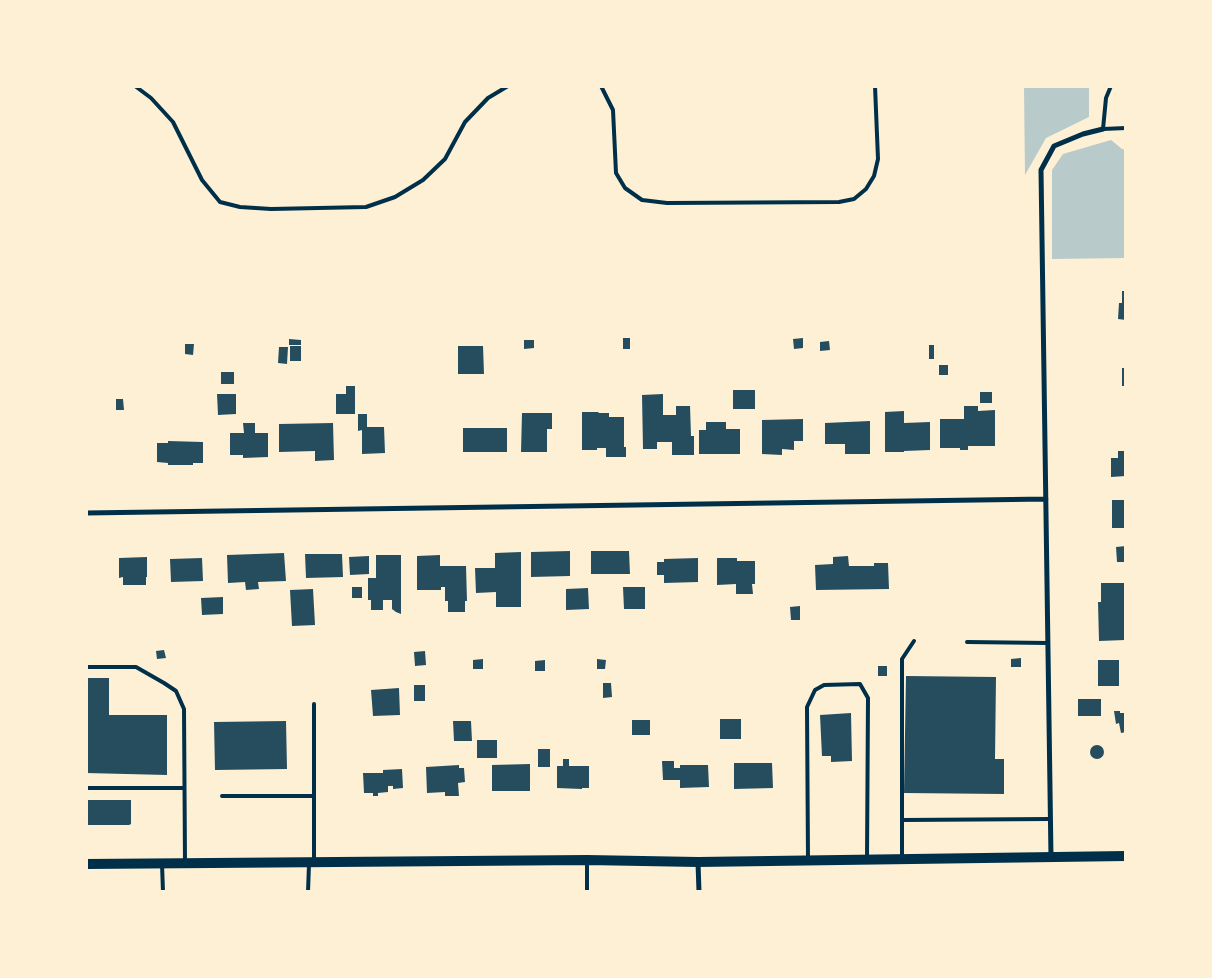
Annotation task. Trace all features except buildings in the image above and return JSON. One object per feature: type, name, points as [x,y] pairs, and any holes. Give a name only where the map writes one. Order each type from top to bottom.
[{"type":"main road","points":[[86,864],[587,860],[698,862],[1126,856]]},
{"type":"street","points":[[1050,857],[1041,170],[1054,146],[1083,134],[1103,129]]},
{"type":"street","points":[[86,513],[1046,499]]},
{"type":"street","points":[[698,862],[699,892]]},
{"type":"lane","points":[[135,86],[151,98],[173,122],[202,180],[220,202],[240,208],[271,209],[366,207],[395,197],[423,180],[445,159],[465,122],[488,98],[508,86]]},
{"type":"lane","points":[[601,86],[613,110],[616,173],[625,188],[642,200],[666,203],[839,202],[854,198],[866,189],[874,176],[878,159],[875,86]]},
{"type":"lane","points":[[1111,86],[1106,98],[1103,129],[1126,128]]},
{"type":"lane","points":[[902,859],[902,659],[914,641]]},
{"type":"lane","points":[[967,642],[1048,643]]},
{"type":"lane","points":[[86,667],[136,667],[164,682],[176,692],[184,709],[185,863]]},
{"type":"lane","points":[[808,860],[807,707],[815,690],[824,685],[860,684],[868,698],[867,859]]},
{"type":"lane","points":[[308,892],[314,796],[314,704]]},
{"type":"lane","points":[[86,788],[184,788]]},
{"type":"lane","points":[[222,796],[314,796]]},
{"type":"lane","points":[[902,820],[1050,819]]},
{"type":"lane","points":[[587,860],[587,892]]},
{"type":"lane","points":[[162,864],[163,892]]},
{"type":"shaded area","points":[[1024,86],[1089,86],[1089,117],[1046,138],[1025,175]]},
{"type":"shaded area","points":[[1111,140],[1126,150],[1126,258],[1052,259],[1052,170],[1063,154]]}]
